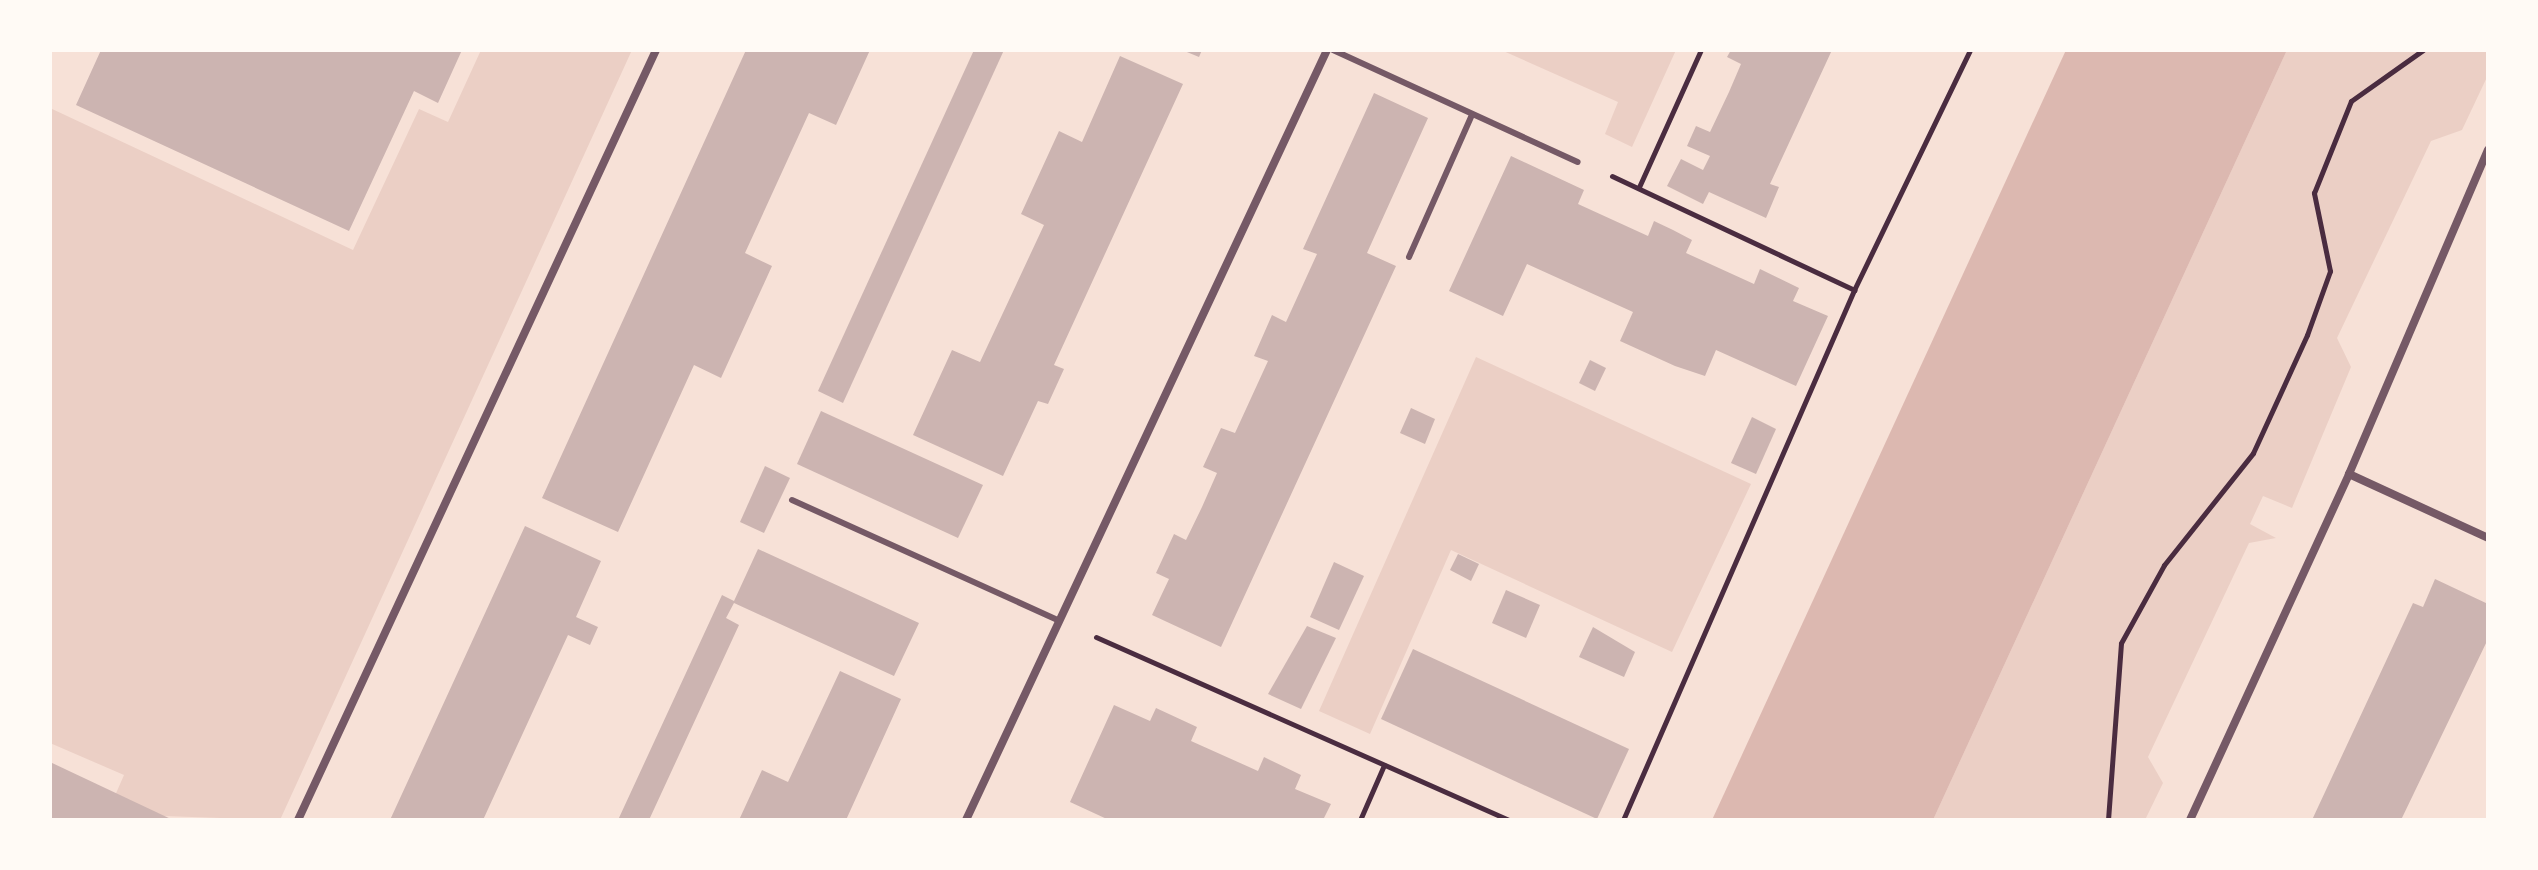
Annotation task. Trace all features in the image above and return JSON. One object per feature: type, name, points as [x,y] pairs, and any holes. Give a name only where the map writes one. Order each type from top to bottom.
[{"type":"street","points":[[298,820],[656,50]]},
{"type":"street","points":[[966,820],[1327,50]]},
{"type":"street","points":[[2190,820],[2349,474],[2488,150]]},
{"type":"street","points":[[2349,474],[2488,538]]},
{"type":"lane","points":[[1333,50],[1578,162]]},
{"type":"lane","points":[[1409,257],[1472,115]]},
{"type":"lane","points":[[792,500],[1058,620]]},
{"type":"path","points":[[1639,187],[1701,50]]},
{"type":"path","points":[[1623,820],[1854,290],[1970,50]]},
{"type":"path","points":[[2108,820],[2121,643],[2164,565],[2253,453],[2307,335],[2330,271],[2314,193],[2351,101],[2423,50]]},
{"type":"path","points":[[1578,162],[1639,187],[1854,290]]},
{"type":"path","points":[[1058,620],[1508,820]]},
{"type":"path","points":[[1360,820],[1384,765]]},
{"type":"shaded area","points":[[481,50],[632,50],[280,820],[107,814],[124,775],[50,743],[50,108],[353,250],[419,109],[448,122]]},
{"type":"shaded area","points":[[1501,50],[1676,50],[1632,147],[1605,134],[1618,102]]},
{"type":"shaded area","points":[[2066,50],[2287,50],[1933,820],[1712,820]]},
{"type":"shaded area","points":[[2287,50],[2488,50],[2488,75],[2462,130],[2431,141],[2337,338],[2351,367],[2292,508],[2263,496],[2250,524],[2276,538],[2249,543],[2148,757],[2163,783],[2145,820],[1933,820]]},
{"type":"shaded area","points":[[1476,357],[1751,484],[1672,652],[1451,550],[1370,734],[1319,711]]},
{"type":"building","points":[[101,50],[462,50],[438,103],[414,91],[349,231],[76,105]]},
{"type":"building","points":[[746,50],[870,50],[836,125],[809,113],[745,253],[772,266],[721,378],[694,365],[618,532],[542,498]]},
{"type":"building","points":[[974,50],[1004,50],[843,403],[818,391]]},
{"type":"building","points":[[1182,50],[1202,50],[1199,57]]},
{"type":"building","points":[[1731,50],[1832,50],[1770,184],[1779,187],[1766,218],[1709,192],[1703,204],[1667,186],[1681,159],[1703,170],[1710,156],[1687,146],[1696,126],[1710,132],[1729,92],[1741,64],[1727,57]]},
{"type":"building","points":[[1120,56],[1183,84],[1054,365],[1064,369],[1048,404],[1038,401],[1003,476],[913,435],[952,350],[980,362],[1044,225],[1021,214],[1059,131],[1082,142]]},
{"type":"building","points":[[1374,93],[1428,118],[1367,253],[1396,266],[1221,647],[1152,615],[1169,579],[1156,573],[1174,534],[1186,540],[1217,473],[1203,467],[1221,428],[1235,433],[1268,361],[1254,356],[1272,315],[1286,322],[1317,254],[1303,249]]},
{"type":"building","points":[[1511,156],[1584,190],[1578,204],[1648,236],[1654,221],[1692,240],[1686,253],[1754,284],[1760,269],[1799,288],[1793,301],[1828,316],[1796,386],[1716,350],[1705,376],[1675,366],[1620,341],[1633,312],[1527,264],[1503,316],[1449,291]]},
{"type":"building","points":[[1590,360],[1606,368],[1595,391],[1579,383]]},
{"type":"building","points":[[1411,408],[1435,419],[1425,444],[1400,433]]},
{"type":"building","points":[[821,411],[983,485],[958,538],[797,464]]},
{"type":"building","points":[[1752,417],[1776,429],[1756,474],[1731,463]]},
{"type":"building","points":[[765,466],[790,478],[764,533],[740,522]]},
{"type":"building","points":[[525,526],[601,561],[576,617],[598,627],[590,645],[568,635],[483,820],[390,820]]},
{"type":"building","points":[[758,549],[919,623],[894,676],[734,603],[726,618],[739,625],[649,820],[618,820],[722,595],[734,601]]},
{"type":"building","points":[[1458,554],[1479,564],[1471,581],[1450,570]]},
{"type":"building","points":[[1334,562],[1364,576],[1339,630],[1310,617]]},
{"type":"building","points":[[2435,579],[2488,604],[2488,639],[2401,820],[2312,820],[2413,603],[2423,607]]},
{"type":"building","points":[[1506,590],[1540,605],[1526,638],[1492,623]]},
{"type":"building","points":[[1307,626],[1336,638],[1301,709],[1268,694]]},
{"type":"building","points":[[1593,627],[1635,652],[1624,677],[1579,657]]},
{"type":"building","points":[[1413,649],[1629,749],[1597,819],[1381,719]]},
{"type":"building","points":[[840,671],[901,699],[846,820],[739,820],[762,770],[788,782]]},
{"type":"building","points":[[1114,705],[1150,721],[1156,708],[1197,727],[1191,741],[1258,771],[1264,757],[1301,775],[1295,789],[1331,804],[1323,820],[1109,820],[1070,802]]},
{"type":"building","points":[[50,762],[173,820],[50,820]]}]
